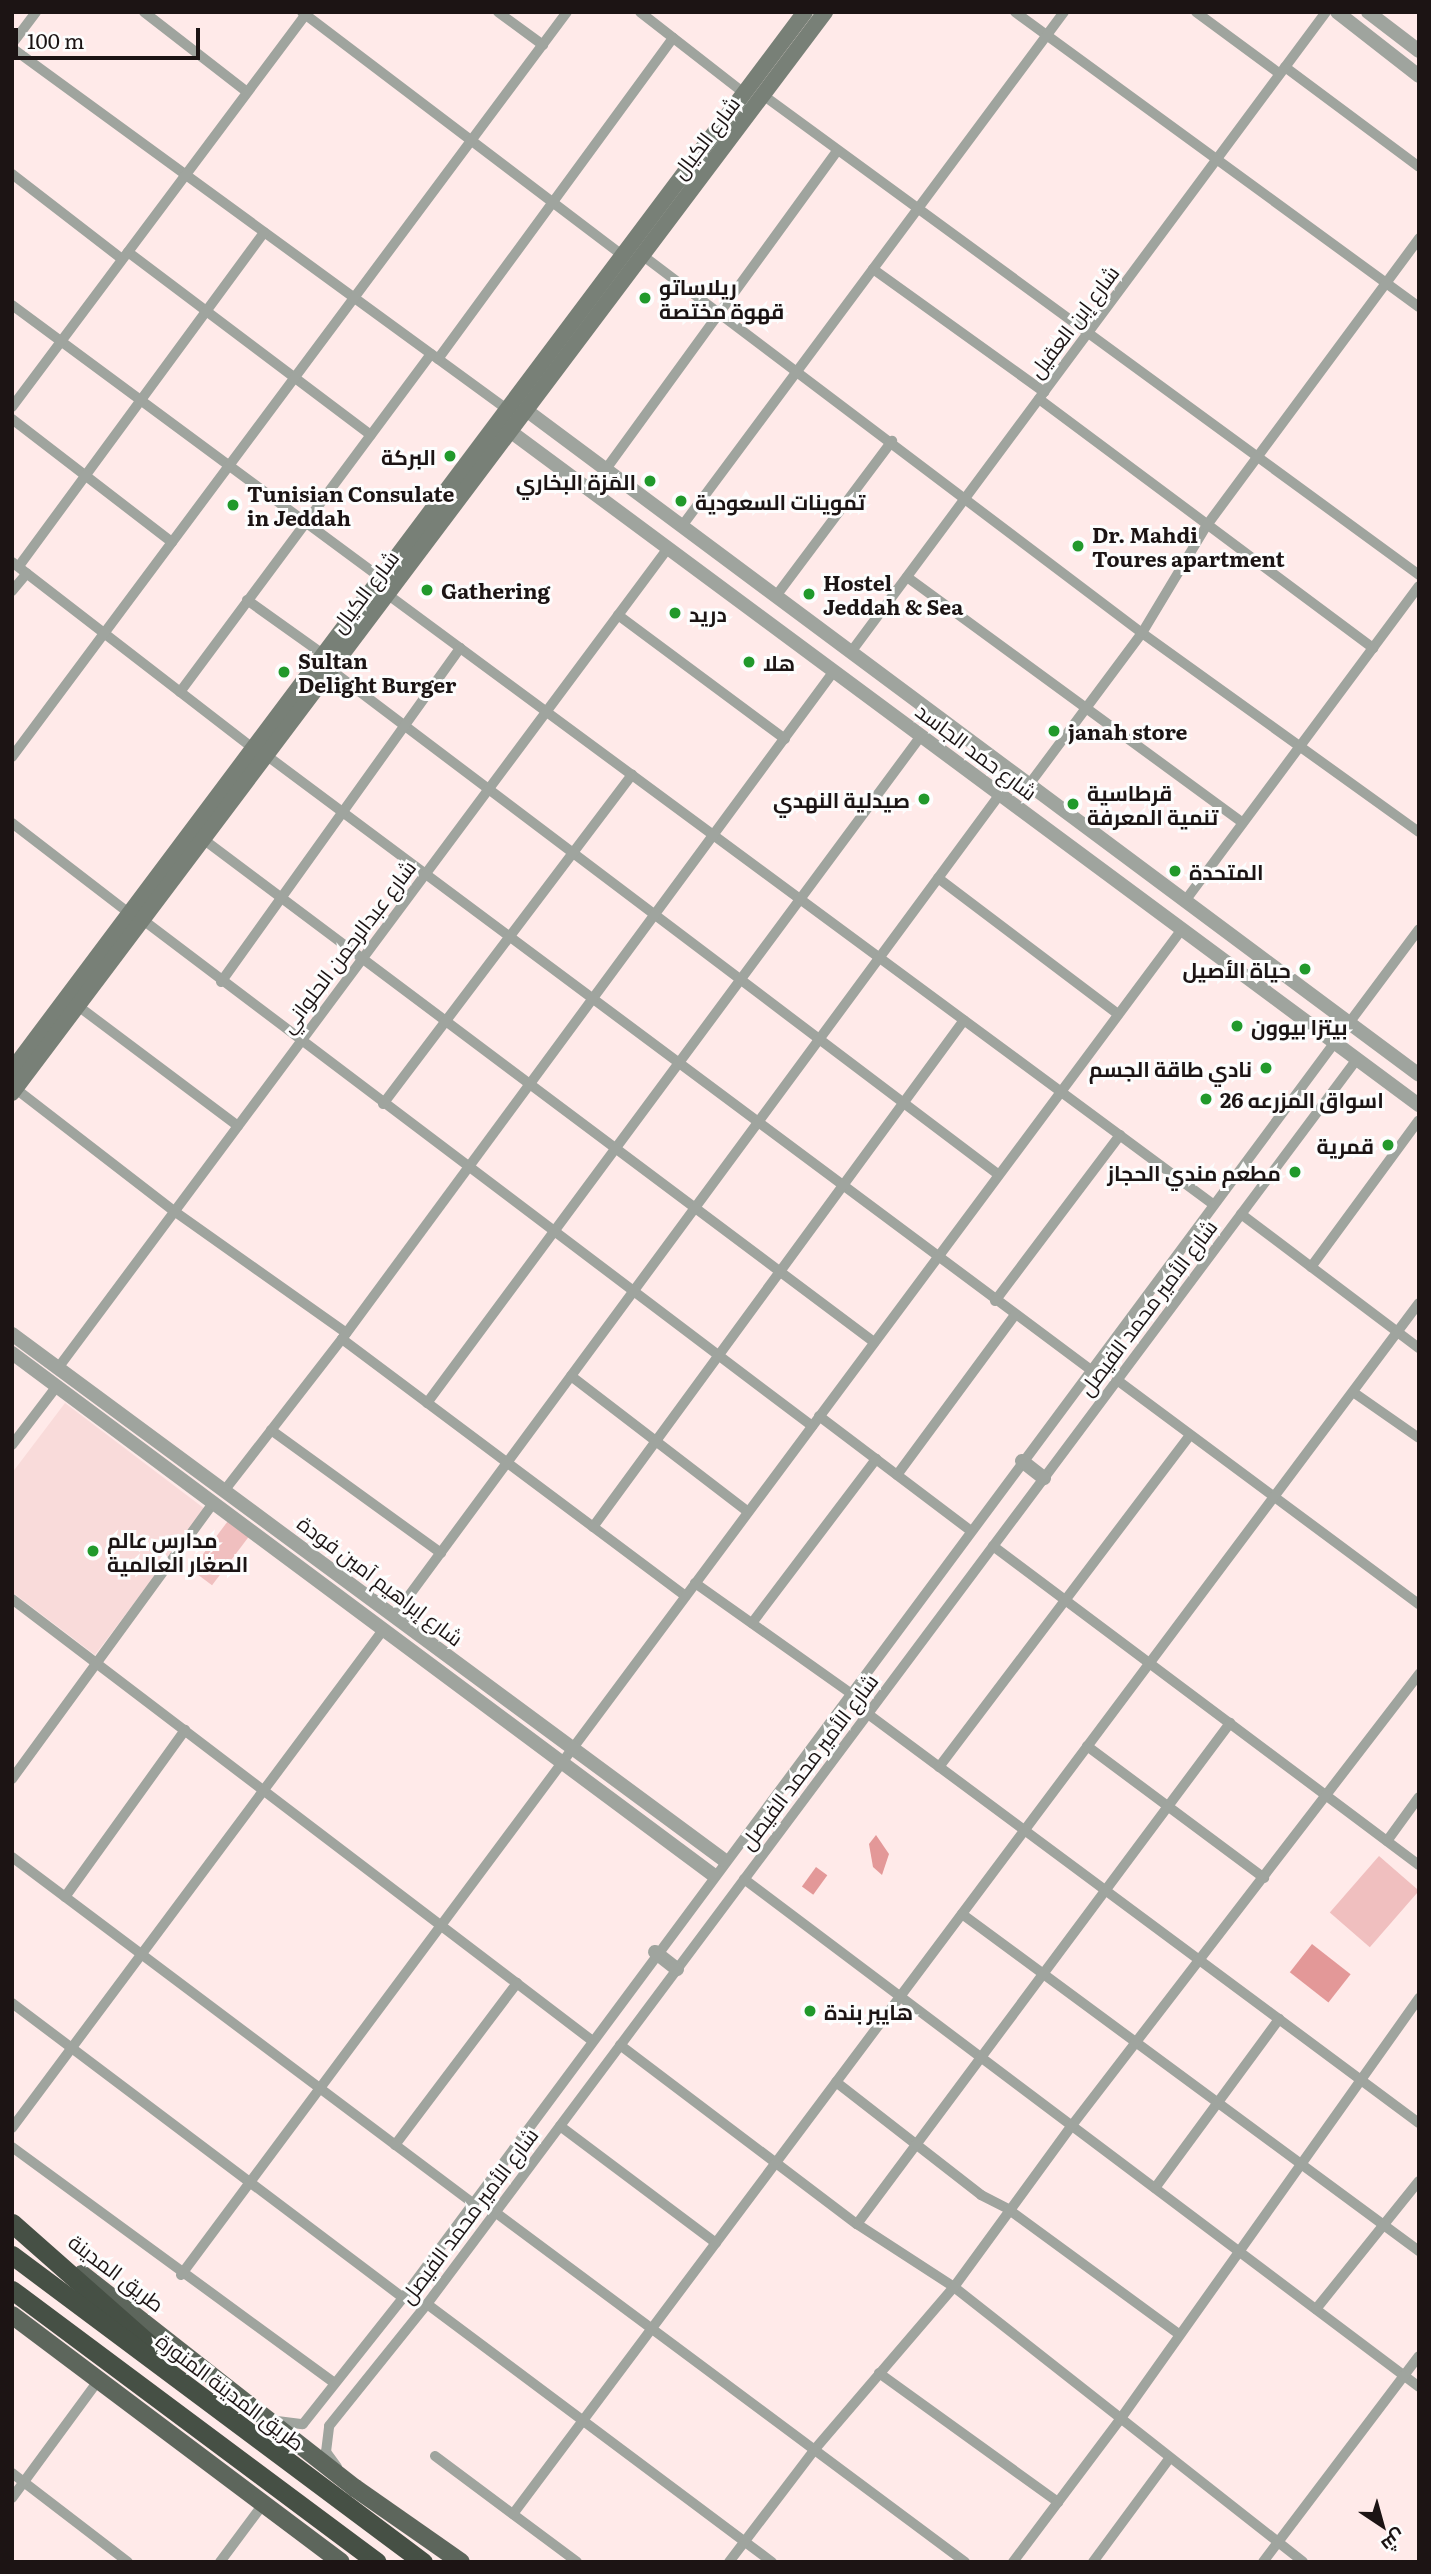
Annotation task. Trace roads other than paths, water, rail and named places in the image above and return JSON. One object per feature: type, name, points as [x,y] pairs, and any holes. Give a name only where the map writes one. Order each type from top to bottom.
[{"type":"highway","points":[[12,2223],[264,2444]]},
{"type":"highway","name":"طريق المدينة المنورة","points":[[12,2255],[423,2562]]},
{"type":"highway","points":[[12,2290],[377,2562]]},
{"type":"highway","points":[[12,2305],[129,2376]]},
{"type":"main road","name":"شارع الكيال","points":[[14,1091],[78,1006],[136,917],[327,662],[382,578],[805,12]]},
{"type":"main road","name":"شارع الكيال","points":[[327,662],[387,594],[825,12]]},
{"type":"main road","name":"شارع الكيال","points":[[12,1070],[203,839],[260,752]]},
{"type":"main road","name":"طريق المدينة","points":[[12,2223],[355,2488],[461,2562]]},
{"type":"main road","points":[[12,2315],[341,2562]]},
{"type":"street","points":[[36,12],[12,46],[508,410]]},
{"type":"street","points":[[144,12],[247,92]]},
{"type":"street","points":[[498,12],[543,45]]},
{"type":"street","points":[[12,757],[567,12]]},
{"type":"street","points":[[640,12],[744,93]]},
{"type":"street","points":[[1015,12],[1419,307]]},
{"type":"street","points":[[682,526],[1064,12]]},
{"type":"street","points":[[1196,12],[1419,167]]},
{"type":"street","name":"شارع إبن العقيل","points":[[851,652],[1326,12]]},
{"type":"street","points":[[1337,12],[1419,76]]},
{"type":"street","points":[[1368,12],[1419,51]]},
{"type":"street","points":[[12,407],[304,13],[623,256]]},
{"type":"street","points":[[180,692],[305,522],[434,356],[673,38]]},
{"type":"street","points":[[763,95],[1419,575]]},
{"type":"street","points":[[606,469],[838,150]]},
{"type":"street","points":[[12,174],[125,256],[206,310],[372,435]]},
{"type":"street","points":[[12,591],[19,567],[139,399],[264,232]]},
{"type":"street","points":[[1028,786],[1142,633],[1207,525],[1419,238]]},
{"type":"street","points":[[642,255],[966,496],[1142,633],[1419,832]]},
{"type":"street","points":[[873,269],[1207,525],[1373,648]]},
{"type":"street","points":[[12,305],[382,578]]},
{"type":"street","name":"شارع حمد الجاسد","points":[[526,410],[1419,1075]]},
{"type":"street","points":[[12,419],[172,542]]},
{"type":"street","name":"شارع حمد الجاسد","points":[[510,431],[1419,1105]]},
{"type":"street","points":[[776,596],[892,441]]},
{"type":"street","name":"شارع عبدالرحمن الحلواني","points":[[58,1368],[668,548]]},
{"type":"street","points":[[19,567],[260,752],[841,1187],[1091,1370]]},
{"type":"street","points":[[906,577],[1243,823]]},
{"type":"street","points":[[1185,901],[1419,586]]},
{"type":"street","points":[[387,594],[1213,1205]]},
{"type":"street","points":[[247,600],[404,725],[999,1175]]},
{"type":"street","points":[[618,615],[785,739]]},
{"type":"street","points":[[221,982],[460,648]]},
{"type":"street","points":[[224,1491],[344,1336],[834,671]]},
{"type":"street","points":[[426,1403],[921,736]]},
{"type":"street","points":[[383,1104],[632,775]]},
{"type":"street","points":[[394,1616],[1000,794]]},
{"type":"street","points":[[12,823],[812,1426]]},
{"type":"street","points":[[203,839],[874,1342]]},
{"type":"street","points":[[938,878],[1118,1014]]},
{"type":"street","points":[[181,2275],[1182,929]]},
{"type":"street","points":[[1349,1023],[1419,929]]},
{"type":"street","points":[[78,1006],[238,1126]]},
{"type":"street","points":[[593,1527],[964,1020]]},
{"type":"street","name":"شارع الأمير محمد الفيصل","points":[[260,2414],[287,2425],[303,2424],[403,2298],[474,2204],[590,2039],[1335,1042]]},
{"type":"street","name":"شارع الأمير محمد الفيصل","points":[[355,2488],[326,2452],[329,2427],[339,2412],[427,2304],[1357,1059]]},
{"type":"street","points":[[14,1091],[344,1336],[426,1403],[685,1596]]},
{"type":"street","points":[[1311,1267],[1419,1120]]},
{"type":"street","points":[[995,1301],[1120,1136]]},
{"type":"street","points":[[1241,1214],[1419,1348]]},
{"type":"street","points":[[513,2514],[1419,1303]]},
{"type":"street","points":[[897,1475],[1015,1315]]},
{"type":"street","name":"شارع إبراهيم آمين فودة","points":[[12,1334],[318,1557],[724,1860]]},
{"type":"street","name":"شارع إبراهيم آمين فودة","points":[[12,1353],[713,1875]]},
{"type":"street","points":[[571,1376],[748,1512]]},
{"type":"street","points":[[1117,1380],[1419,1604]]},
{"type":"street","points":[[12,1445],[57,1387]]},
{"type":"street","points":[[1353,1392],[1419,1438]]},
{"type":"street","points":[[819,1416],[970,1530]]},
{"type":"street","points":[[271,1430],[441,1553]]},
{"type":"street","points":[[939,1767],[1190,1435]]},
{"type":"street","points":[[751,1623],[876,1459]]},
{"type":"street","points":[[1022,1461],[1044,1478]]},
{"type":"street","points":[[12,1779],[213,1503]]},
{"type":"street","points":[[993,1546],[1419,1865]]},
{"type":"street","points":[[308,1572],[318,1557]]},
{"type":"street","points":[[695,1583],[849,1692]]},
{"type":"street","points":[[12,1599],[590,2039]]},
{"type":"street","points":[[12,2128],[383,1630]]},
{"type":"street","points":[[729,2562],[815,2449],[954,2287],[1008,2209],[1329,1796],[1419,1674]]},
{"type":"street","points":[[868,1713],[1202,1961],[1357,2080],[1419,2123]]},
{"type":"street","points":[[856,2224],[1230,1723]]},
{"type":"street","points":[[65,1897],[185,1730]]},
{"type":"street","points":[[1087,1746],[1264,1878]]},
{"type":"street","points":[[610,1798],[621,1783]]},
{"type":"street","points":[[1387,1841],[1419,1797]]},
{"type":"street","points":[[12,1857],[474,2204]]},
{"type":"street","points":[[744,1879],[1419,2387]]},
{"type":"street","points":[[962,1914],[1302,2161],[1419,2251]]},
{"type":"street","points":[[655,1952],[677,1969]]},
{"type":"street","points":[[395,2145],[517,1983]]},
{"type":"street","points":[[1013,2562],[1240,2253],[1357,2080],[1419,1998]]},
{"type":"street","points":[[12,2003],[403,2298]]},
{"type":"street","points":[[1155,2188],[1279,2020]]},
{"type":"street","points":[[620,2045],[856,2224],[954,2287],[1119,2421],[1303,2562]]},
{"type":"street","points":[[836,2082],[981,2195],[1008,2209],[1180,2334]]},
{"type":"street","points":[[560,2126],[716,2243]]},
{"type":"street","points":[[12,2147],[181,2275],[334,2384]]},
{"type":"street","points":[[1316,2309],[1386,2226],[1419,2181]]},
{"type":"street","points":[[495,2212],[965,2562]]},
{"type":"street","points":[[427,2304],[772,2562]]},
{"type":"street","points":[[1263,2562],[1419,2356]]},
{"type":"street","points":[[879,2373],[1058,2502]]},
{"type":"street","points":[[12,2498],[98,2381]]},
{"type":"street","points":[[322,2400],[339,2412]]},
{"type":"street","points":[[435,2456],[577,2562]]},
{"type":"street","points":[[1094,2562],[1169,2459]]},
{"type":"street","points":[[12,2473],[128,2562]]},
{"type":"street","points":[[220,2562],[264,2503]]},
{"type":"place","name":"ريلاساتو قهوة مختصة","points":[[645,298]]},
{"type":"place","name":"البركة","points":[[450,456]]},
{"type":"place","name":"المَزة البخاري","points":[[650,481]]},
{"type":"place","name":"تموينات السعودية","points":[[681,501]]},
{"type":"place","name":"Tunisian Consulate in Jeddah","points":[[233,505]]},
{"type":"place","name":"Dr. Mahdi Toures apartment","points":[[1078,546]]},
{"type":"place","name":"Gathering","points":[[427,590]]},
{"type":"place","name":"Hostel Jeddah & Sea","points":[[809,594]]},
{"type":"place","name":"دريد","points":[[675,613]]},
{"type":"place","name":"هلا","points":[[749,662]]},
{"type":"place","name":"Sultan Delight Burger","points":[[284,672]]},
{"type":"place","name":"janah store","points":[[1054,731]]},
{"type":"place","name":"صيدلية النهدي","points":[[924,799]]},
{"type":"place","name":"قرطاسية تنمية المعرفة","points":[[1073,804]]},
{"type":"place","name":"المتحدة","points":[[1175,871]]},
{"type":"place","name":"حياة الأصيل","points":[[1305,969]]},
{"type":"place","name":"بيتزا بيوون","points":[[1237,1026]]},
{"type":"place","name":"نادي طاقة الجسم","points":[[1266,1068]]},
{"type":"place","name":"اسواق المزرعه 26","points":[[1206,1099]]},
{"type":"place","name":"قمرية","points":[[1388,1145]]},
{"type":"place","name":"مطعم مندي الحجاز","points":[[1295,1172]]},
{"type":"place","name":"مدارس عالم الصغار العالمية","points":[[93,1551]]},
{"type":"place","name":"هايبر بندة","points":[[810,2011]]}]
